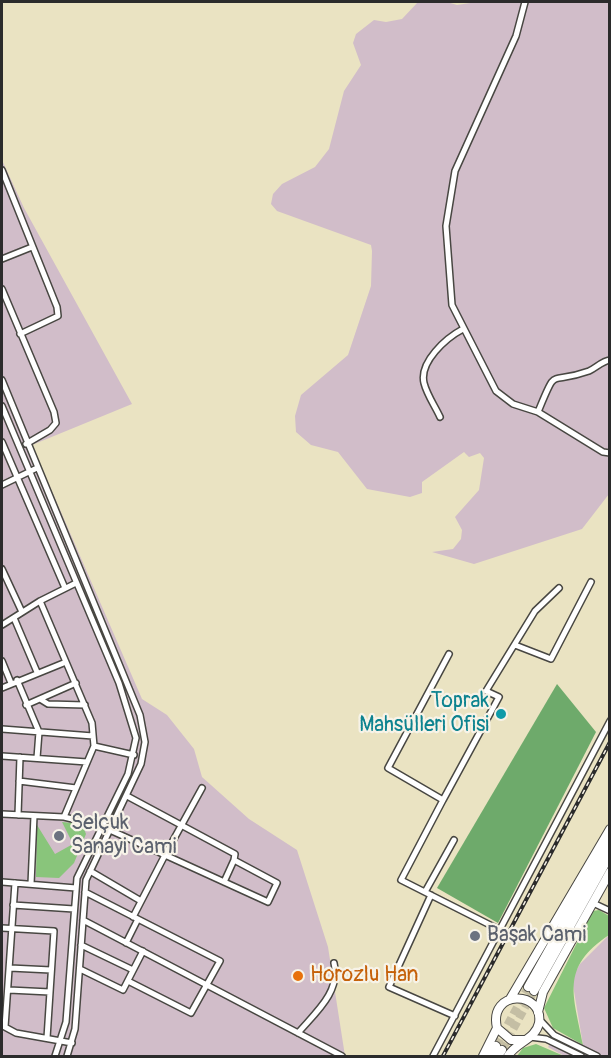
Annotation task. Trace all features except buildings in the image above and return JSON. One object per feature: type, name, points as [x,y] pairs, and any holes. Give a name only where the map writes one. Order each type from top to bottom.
[{"type":"highway","points":[[483,1056],[497,1028],[499,1008],[510,999],[609,830]]},
{"type":"highway","points":[[609,841],[531,989],[609,855]]},
{"type":"highway","points":[[490,1056],[527,1039],[537,1028],[543,992],[609,872]]},
{"type":"highway","points":[[510,999],[523,998],[538,1015]]},
{"type":"highway","points":[[497,1028],[511,1040],[527,1039]]},
{"type":"street","points":[[525,2],[516,36],[455,171],[446,226],[452,305],[496,391],[513,404],[538,412],[603,452],[609,453]]},
{"type":"street","points":[[2,175],[57,307],[58,316],[20,334]]},
{"type":"street","points":[[2,259],[32,247]]},
{"type":"street","points":[[2,289],[54,412],[56,423],[50,430],[19,447]]},
{"type":"street","points":[[440,417],[428,394],[423,374],[428,362],[437,351],[463,329]]},
{"type":"street","points":[[538,412],[550,381],[556,376],[585,372],[609,360]]},
{"type":"street","points":[[2,380],[142,722],[145,742],[127,796],[90,871],[85,892],[72,1043],[67,1056]]},
{"type":"street","points":[[2,406],[27,472],[76,582],[131,717],[136,738],[128,774],[80,869],[74,909],[66,1022],[62,1041],[55,1056]]},
{"type":"street","points":[[2,442],[15,478],[65,588]]},
{"type":"street","points":[[2,485],[37,468]]},
{"type":"street","points":[[2,570],[22,612]]},
{"type":"street","points":[[2,625],[76,582]]},
{"type":"street","points":[[515,645],[551,659],[591,582]]},
{"type":"street","points":[[501,930],[401,880],[499,697],[486,691],[535,611],[559,588]]},
{"type":"street","points":[[40,601],[93,723],[94,746],[64,817]]},
{"type":"street","points":[[14,618],[37,672]]},
{"type":"street","points":[[443,800],[388,768],[449,654]]},
{"type":"street","points":[[2,661],[39,732],[37,758]]},
{"type":"street","points":[[2,688],[14,681],[66,662]]},
{"type":"street","points":[[26,705],[76,683]]},
{"type":"street","points":[[40,699],[48,704],[85,705]]},
{"type":"street","points":[[433,1056],[609,721]]},
{"type":"street","points":[[2,729],[93,736]]},
{"type":"street","points":[[94,746],[134,754]]},
{"type":"street","points":[[2,756],[87,762]]},
{"type":"street","points":[[18,815],[21,757]]},
{"type":"street","points":[[20,781],[76,788]]},
{"type":"street","points":[[126,943],[141,901],[202,788]]},
{"type":"street","points":[[127,796],[235,854],[224,882]]},
{"type":"street","points":[[2,814],[64,817],[101,826],[268,902],[277,883],[234,860]]},
{"type":"street","points":[[31,884],[34,816]]},
{"type":"street","points":[[454,840],[428,893],[389,987],[455,1016]]},
{"type":"street","points":[[90,871],[141,901]]},
{"type":"street","points":[[2,882],[76,888]]},
{"type":"street","points":[[15,883],[9,990],[3,1026],[16,1033],[72,1043]]},
{"type":"street","points":[[85,892],[220,961],[191,1013],[128,981]]},
{"type":"street","points":[[593,903],[609,911]]},
{"type":"street","points":[[14,905],[74,909]]},
{"type":"street","points":[[83,920],[342,1056]]},
{"type":"street","points":[[2,928],[54,932],[47,1038]]},
{"type":"street","points":[[81,945],[134,970]]},
{"type":"street","points":[[80,969],[123,990],[143,951]]},
{"type":"street","points":[[298,1033],[331,994],[336,980],[334,963]]},
{"type":"street","points":[[10,968],[51,970]]},
{"type":"street","points":[[9,990],[50,992]]},
{"type":"street","points":[[538,1015],[554,1035],[597,1056]]},
{"type":"street","points":[[527,1039],[546,1039],[582,1056]]},
{"type":"shaded area","points":[[418,2],[447,2],[457,5],[477,2],[609,2],[609,494],[582,529],[474,564],[432,552],[453,549],[461,539],[462,530],[455,517],[479,490],[484,458],[480,453],[469,457],[464,452],[422,482],[422,493],[410,497],[367,489],[338,452],[311,445],[296,432],[295,416],[301,395],[348,355],[371,286],[372,251],[371,245],[277,211],[271,204],[273,194],[282,184],[315,167],[329,149],[344,91],[361,65],[353,43],[356,34],[374,20],[386,22],[402,19]]},
{"type":"shaded area","points":[[2,160],[24,208],[132,404],[32,445],[142,699],[167,715],[194,749],[202,777],[249,819],[297,850],[328,947],[345,1056],[2,1056]]},
{"type":"shaded area","points":[[609,935],[609,1056],[564,1056],[548,1047],[556,1032],[583,1045],[573,985],[574,974],[580,964]]},
{"type":"green space","points":[[557,684],[596,732],[498,923],[437,888]]},
{"type":"green space","points":[[62,822],[82,824],[86,834],[74,863],[59,878],[36,877],[37,825],[55,854],[73,844]]},
{"type":"green space","points":[[599,910],[609,916],[609,935],[593,947],[583,959],[576,971],[574,984],[576,1012],[583,1045],[553,1028],[544,1008],[593,911]]},
{"type":"green space","points":[[536,1044],[564,1056],[517,1056],[523,1048]]},
{"type":"tunnel","points":[[496,1046],[528,987]]},
{"type":"tunnel","points":[[502,1050],[534,991]]},
{"type":"railway","points":[[443,1056],[610,742]]},
{"type":"place","name":"Toprak Mahsülleri Ofisi","points":[[501,714]]},
{"type":"place","name":"Selçuk Sanayi Cami","points":[[59,836]]},
{"type":"place","name":"Başak Cami","points":[[475,936]]},
{"type":"place","name":"Horozlu Han","points":[[298,976]]}]
